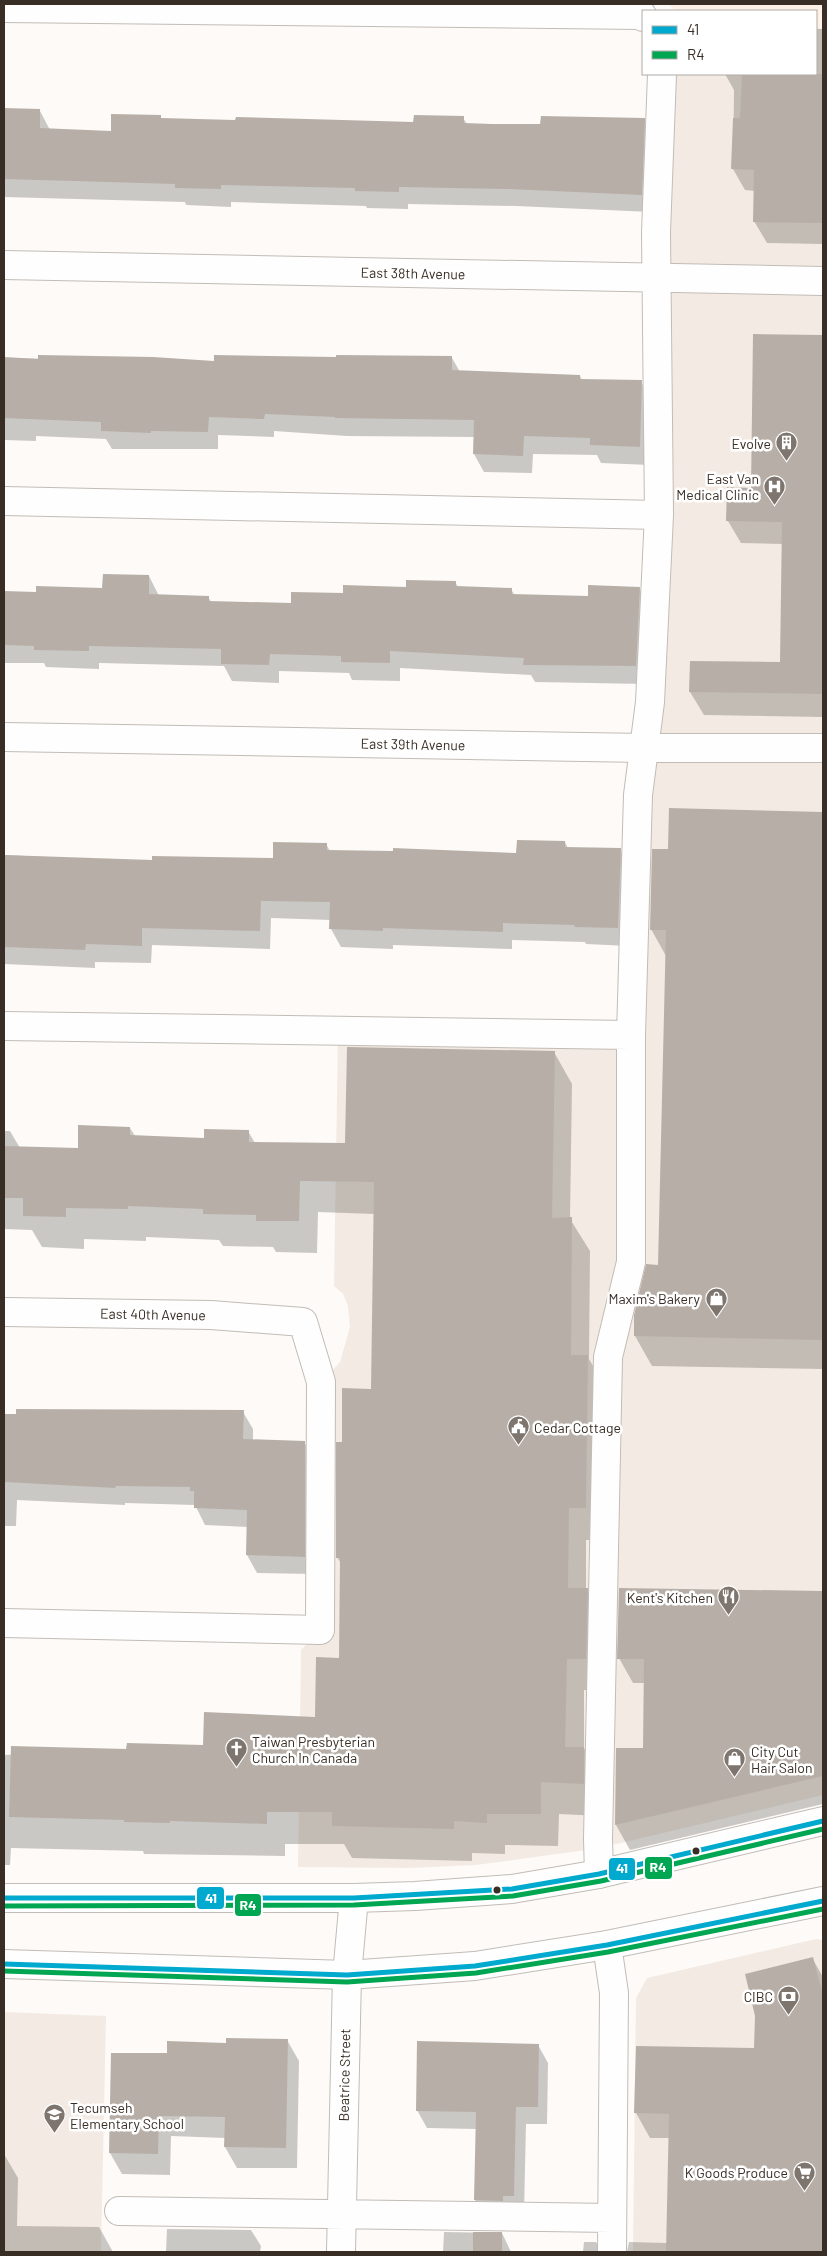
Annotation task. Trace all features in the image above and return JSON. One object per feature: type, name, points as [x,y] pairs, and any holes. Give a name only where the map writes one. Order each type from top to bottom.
[{"type":"street","points":[[4,8],[642,15]]},
{"type":"street","points":[[599,1874],[598,1839],[608,1357],[631,1262],[632,1035],[638,794],[650,702],[659,515],[656,278],[662,75]]},
{"type":"street","name":"East 38th Avenue","points":[[4,265],[823,281]]},
{"type":"street","points":[[4,501],[659,515]]},
{"type":"street","name":"East 39th Avenue","points":[[4,737],[645,748],[823,748]]},
{"type":"street","points":[[4,1026],[632,1035]]},
{"type":"street","name":"East 40th Avenue","points":[[4,1312],[211,1314],[303,1322],[322,1382],[320,1630],[4,1623]]},
{"type":"street","points":[[4,1898],[354,1898],[512,1889],[599,1874],[823,1821]]},
{"type":"street","name":"Beatrice Street","points":[[341,2252],[347,1975],[354,1898]]},
{"type":"street","points":[[4,1964],[347,1975],[475,1966],[607,1946],[823,1901]]},
{"type":"street","points":[[607,1946],[614,1993],[612,2252]]},
{"type":"street","points":[[119,2211],[612,2218]]},
{"type":"shaded area","points":[[669,4],[823,4],[823,27],[817,27],[817,10],[674,10]]},
{"type":"shaded area","points":[[817,27],[823,28],[823,1795],[621,1843],[579,1851],[476,1865],[409,1868],[298,1867],[301,1650],[320,1630],[320,1376],[332,1371],[340,1362],[350,1327],[348,1306],[343,1294],[334,1286],[338,1032],[631,1035],[671,75],[817,75]]},
{"type":"shaded area","points":[[816,1939],[823,1940],[823,2252],[633,2252],[636,1998],[647,1978]]},
{"type":"shaded area","name":"Tecumseh Elementary School","points":[[4,2012],[106,2016],[101,2252],[4,2252]]},
{"type":"building","points":[[823,74],[823,223],[753,222],[754,170],[731,169],[733,118],[740,118],[742,75]]},
{"type":"building","points":[[4,108],[40,109],[40,128],[111,131],[111,114],[161,115],[161,118],[235,120],[236,117],[413,122],[414,115],[464,116],[464,123],[492,124],[540,124],[541,116],[645,118],[642,195],[506,189],[399,187],[399,192],[355,191],[355,188],[221,185],[221,189],[175,188],[175,184],[4,179]]},
{"type":"building","points":[[753,334],[823,335],[823,694],[689,692],[690,661],[780,662],[782,522],[726,521],[727,487],[751,488]]},
{"type":"building","points":[[38,355],[153,357],[214,361],[214,355],[452,356],[452,370],[580,375],[580,379],[642,380],[640,447],[590,445],[590,438],[524,436],[523,456],[473,454],[474,420],[335,418],[265,414],[264,419],[209,417],[208,432],[151,431],[151,433],[101,431],[101,422],[4,418],[4,357],[38,359]]},
{"type":"building","points":[[103,574],[149,575],[149,594],[209,596],[209,601],[291,603],[291,592],[343,593],[343,585],[406,587],[406,580],[456,581],[456,586],[512,588],[512,594],[588,596],[588,585],[640,587],[636,666],[523,665],[524,658],[390,651],[390,663],[341,662],[341,656],[270,654],[269,665],[221,664],[221,649],[89,646],[89,651],[34,650],[34,646],[4,645],[4,591],[36,592],[36,586],[102,588]]},
{"type":"building","points":[[669,808],[823,812],[823,1340],[634,1336],[634,1315],[646,1264],[658,1265],[666,930],[650,930],[652,849],[668,849]]},
{"type":"building","points":[[517,840],[565,841],[565,847],[621,848],[618,928],[503,923],[503,932],[383,928],[383,931],[329,929],[330,902],[261,901],[260,931],[142,928],[142,946],[86,944],[85,950],[4,947],[4,855],[152,860],[152,856],[273,858],[273,842],[327,843],[327,850],[393,851],[393,848],[516,853]]},
{"type":"building","points":[[347,1047],[555,1051],[552,1218],[572,1217],[571,1355],[588,1355],[586,1508],[569,1508],[568,1588],[588,1588],[586,1659],[567,1659],[565,1747],[584,1747],[584,1784],[541,1782],[541,1814],[487,1814],[487,1823],[454,1821],[454,1829],[332,1826],[332,1812],[267,1812],[267,1824],[170,1821],[170,1823],[124,1822],[124,1820],[9,1817],[11,1746],[126,1749],[127,1743],[203,1745],[204,1712],[315,1717],[316,1657],[339,1658],[340,1558],[336,1558],[336,1442],[342,1442],[342,1388],[371,1389],[374,1182],[300,1181],[299,1221],[256,1221],[256,1215],[203,1214],[203,1209],[128,1206],[128,1209],[66,1208],[66,1217],[23,1216],[23,1198],[4,1198],[4,1146],[78,1148],[78,1125],[130,1127],[130,1135],[204,1138],[204,1129],[249,1130],[249,1142],[345,1143]]},
{"type":"building","points":[[16,1409],[244,1410],[243,1439],[305,1441],[305,1557],[246,1555],[247,1510],[194,1508],[194,1491],[190,1491],[190,1487],[116,1486],[115,1488],[4,1482],[4,1414],[16,1414]]},
{"type":"building","points":[[619,1588],[823,1591],[823,1776],[615,1825],[616,1748],[643,1748],[644,1659],[617,1659]]},
{"type":"building","points":[[813,1957],[823,1995],[823,2252],[666,2252],[669,2114],[634,2113],[636,2046],[754,2048],[755,2016],[745,1974]]},
{"type":"building","points":[[226,2038],[288,2039],[286,2148],[224,2147],[225,2117],[159,2116],[158,2154],[109,2153],[111,2053],[167,2053],[167,2041],[226,2043]]},
{"type":"building","points":[[417,2041],[539,2044],[538,2107],[516,2107],[514,2196],[503,2196],[503,2201],[474,2200],[476,2112],[416,2111]]},
{"type":"building","points":[[473,2232],[502,2232],[502,2252],[473,2252]]},
{"type":"transit line","name":"41","points":[[4,1898],[354,1898],[512,1889],[599,1874],[823,1821]]},
{"type":"transit line","name":"R4","points":[[4,1906],[354,1905],[513,1896],[601,1881],[823,1829]]},
{"type":"transit line","name":"41","points":[[4,1964],[347,1975],[475,1966],[607,1945],[823,1901]]},
{"type":"transit line","name":"R4","points":[[4,1971],[347,1982],[476,1973],[608,1952],[823,1909]]},
{"type":"place","name":"Evolve","points":[[787,462]]},
{"type":"place","name":"East Van Medical Clinic","points":[[775,505]]},
{"type":"place","name":"Maxim's Bakery","points":[[716,1317]]},
{"type":"place","name":"Cedar Cottage","points":[[518,1446]]},
{"type":"place","name":"Kent's Kitchen","points":[[729,1616]]},
{"type":"place","name":"Taiwan Presbyterian Church In Canada","points":[[236,1768]]},
{"type":"place","name":"City Cut Hair Salon","points":[[735,1778]]},
{"type":"place","name":"CIBC","points":[[789,2015]]},
{"type":"place","name":"Tecumseh Elementary School","points":[[54,2134]]},
{"type":"place","name":"K Goods Produce","points":[[804,2191]]}]
